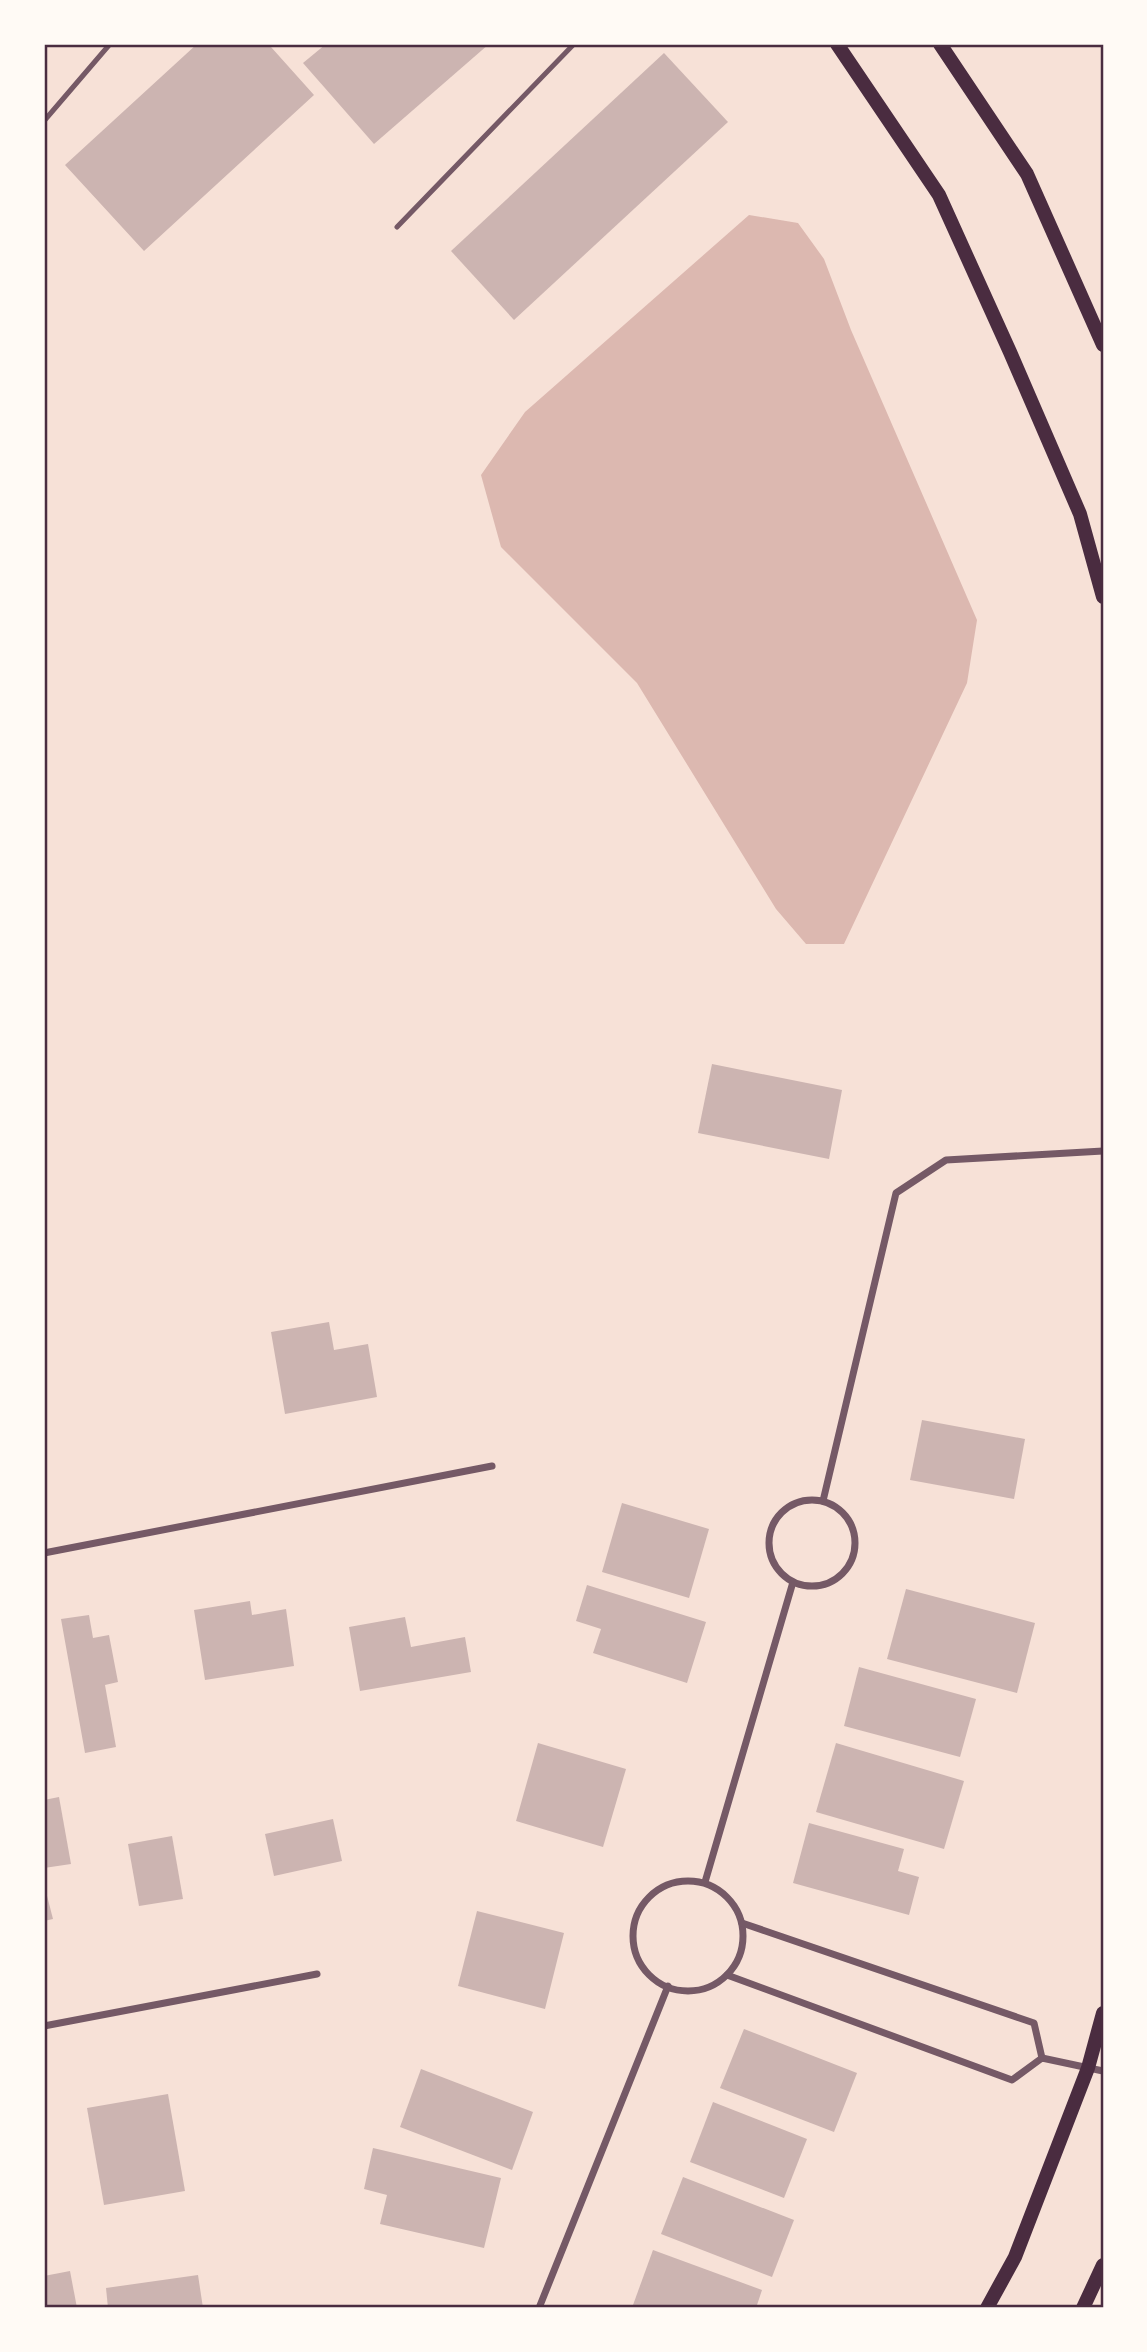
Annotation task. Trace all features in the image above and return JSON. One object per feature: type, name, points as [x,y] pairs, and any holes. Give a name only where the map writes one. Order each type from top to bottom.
[{"type":"main road","points":[[836,44],[939,195],[1080,514],[1103,597]]},
{"type":"main road","points":[[940,44],[1027,174],[1103,345]]},
{"type":"main road","points":[[987,2308],[1015,2257],[1088,2068],[1103,2013]]},
{"type":"main road","points":[[1083,2308],[1103,2265]]},
{"type":"street","points":[[823,1502],[896,1193],[946,1160],[1103,1151]]},
{"type":"street","points":[[44,1553],[492,1466]]},
{"type":"street","points":[[809,1500],[836,1508],[846,1517],[852,1530],[855,1544],[852,1558],[845,1570],[828,1583],[807,1586],[793,1582],[773,1563],[769,1549],[774,1522],[783,1511],[795,1503],[809,1500]]},
{"type":"street","points":[[705,1882],[793,1582]]},
{"type":"street","points":[[688,1880],[705,1882],[729,1899],[742,1923],[743,1941],[738,1960],[727,1975],[712,1986],[694,1991],[675,1990],[657,1982],[645,1970],[636,1954],[633,1937],[635,1919],[643,1904],[655,1891],[671,1883],[688,1880]]},
{"type":"street","points":[[742,1923],[1034,2023],[1042,2058]]},
{"type":"street","points":[[44,2026],[317,1974]]},
{"type":"street","points":[[727,1975],[1012,2080],[1042,2058],[1103,2071]]},
{"type":"street","points":[[539,2308],[668,1986]]},
{"type":"lane","points":[[44,121],[110,44]]},
{"type":"lane","points":[[397,226],[574,44]]},
{"type":"shaded area","points":[[749,215],[798,223],[824,259],[851,330],[977,620],[967,683],[844,944],[806,944],[776,909],[637,683],[501,547],[481,475],[525,412]]},
{"type":"building","points":[[197,44],[275,44],[271,47],[314,95],[144,251],[65,165]]},
{"type":"building","points":[[326,44],[489,44],[374,144],[303,63]]},
{"type":"building","points":[[664,53],[728,122],[514,320],[451,251]]},
{"type":"building","points":[[712,1064],[842,1090],[829,1159],[698,1133]]},
{"type":"building","points":[[329,1322],[334,1350],[368,1344],[377,1397],[285,1414],[271,1332]]},
{"type":"building","points":[[922,1420],[1025,1439],[1014,1499],[910,1480]]},
{"type":"building","points":[[622,1503],[709,1529],[689,1598],[602,1572]]},
{"type":"building","points":[[587,1585],[706,1622],[687,1683],[593,1653],[601,1629],[576,1621]]},
{"type":"building","points":[[906,1589],[1035,1623],[1017,1693],[887,1659]]},
{"type":"building","points":[[250,1601],[252,1615],[286,1609],[294,1666],[205,1680],[194,1610]]},
{"type":"building","points":[[89,1615],[93,1638],[109,1635],[118,1682],[105,1685],[116,1747],[85,1753],[61,1619]]},
{"type":"building","points":[[405,1617],[411,1647],[465,1637],[471,1672],[360,1691],[349,1627]]},
{"type":"building","points":[[859,1667],[976,1699],[960,1757],[844,1726]]},
{"type":"building","points":[[538,1743],[626,1769],[603,1847],[516,1821]]},
{"type":"building","points":[[836,1743],[964,1781],[944,1849],[816,1812]]},
{"type":"building","points":[[59,1797],[71,1864],[44,1868],[44,1800]]},
{"type":"building","points":[[333,1819],[342,1861],[274,1876],[265,1834]]},
{"type":"building","points":[[809,1823],[904,1849],[898,1871],[919,1877],[909,1915],[793,1883]]},
{"type":"building","points":[[172,1836],[183,1899],[139,1906],[128,1844]]},
{"type":"building","points":[[44,1884],[53,1919],[44,1921]]},
{"type":"building","points":[[477,1911],[564,1933],[545,2009],[458,1986]]},
{"type":"building","points":[[744,2029],[857,2073],[834,2132],[720,2088]]},
{"type":"building","points":[[421,2069],[533,2112],[512,2170],[400,2127]]},
{"type":"building","points":[[168,2094],[185,2191],[104,2205],[87,2108]]},
{"type":"building","points":[[713,2102],[807,2139],[784,2198],[690,2162]]},
{"type":"building","points":[[373,2148],[501,2178],[484,2248],[380,2224],[387,2195],[364,2189]]},
{"type":"building","points":[[683,2177],[794,2220],[772,2277],[661,2234]]},
{"type":"building","points":[[653,2250],[762,2290],[756,2308],[641,2308],[633,2305]]},
{"type":"building","points":[[70,2271],[77,2308],[44,2308],[44,2276]]},
{"type":"building","points":[[198,2275],[203,2308],[108,2308],[106,2288]]}]
